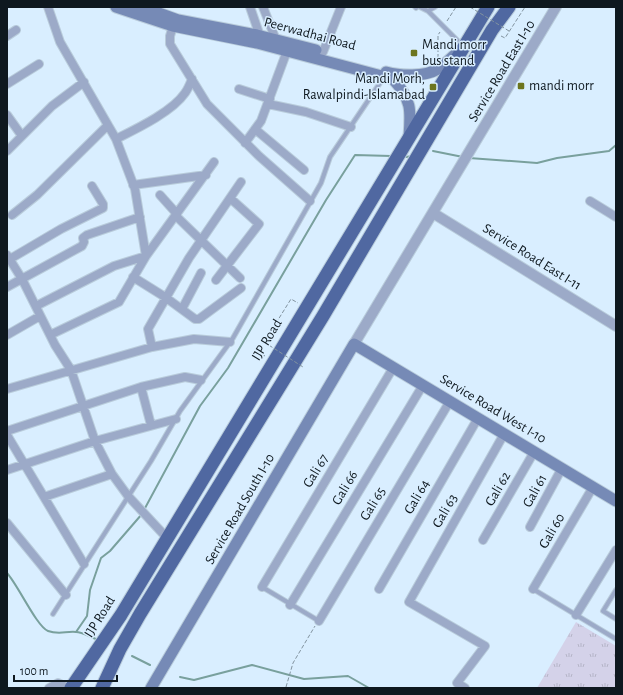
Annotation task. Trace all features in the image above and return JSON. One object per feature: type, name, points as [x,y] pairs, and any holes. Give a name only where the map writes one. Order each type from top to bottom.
[{"type":"highway","name":"IJP Road","points":[[70,688],[121,616],[409,137],[460,44],[488,7]]},
{"type":"highway","points":[[101,685],[140,614],[323,316],[492,30],[509,7]]},
{"type":"main road","points":[[116,7],[393,79],[405,92],[410,103],[411,117],[409,137]]},
{"type":"main road","name":"Peerwadhai Road","points":[[143,7],[176,23],[260,36],[323,52],[394,74],[425,74],[438,69],[460,44]]},
{"type":"main road","name":"Service Road West I-10","points":[[354,344],[616,501]]},
{"type":"main road","name":"Service Road South I-10","points":[[151,688],[354,344]]},
{"type":"street","points":[[48,7],[60,42],[116,139],[133,185],[146,256]]},
{"type":"street","points":[[250,7],[260,36]]},
{"type":"street","points":[[264,7],[276,40]]},
{"type":"street","points":[[323,52],[341,7]]},
{"type":"street","name":"Service Road East I-10","points":[[354,344],[556,7]]},
{"type":"street","points":[[176,23],[170,36],[170,44],[207,104],[245,143],[310,201]]},
{"type":"street","points":[[7,36],[16,30]]},
{"type":"street","points":[[245,143],[256,129],[269,101],[287,51]]},
{"type":"street","points":[[7,84],[39,64]]},
{"type":"street","points":[[116,139],[156,118],[180,100],[185,94],[192,79]]},
{"type":"street","points":[[7,151],[52,106],[84,82]]},
{"type":"street","points":[[238,89],[269,101],[351,127]]},
{"type":"street","points":[[7,115],[22,136]]},
{"type":"street","points":[[12,215],[37,195],[108,125]]},
{"type":"street","points":[[256,129],[304,170]]},
{"type":"street","points":[[50,335],[119,302],[146,256],[214,162]]},
{"type":"street","points":[[133,185],[206,175]]},
{"type":"street","points":[[152,347],[148,329],[166,297],[241,182]]},
{"type":"street","points":[[92,186],[103,204],[103,208],[61,228],[8,257],[22,279],[50,335],[71,370],[95,441],[112,474],[128,496],[155,527],[167,538]]},
{"type":"street","points":[[160,195],[176,215],[240,278]]},
{"type":"street","points":[[216,280],[228,267],[259,224],[230,198]]},
{"type":"street","points":[[590,201],[616,216]]},
{"type":"street","name":"Service Road East I-11","points":[[433,213],[616,326]]},
{"type":"street","points":[[7,287],[82,246],[84,242],[83,238],[88,235],[140,217]]},
{"type":"street","points":[[40,304],[114,266],[146,256]]},
{"type":"street","points":[[182,309],[201,273]]},
{"type":"street","points":[[134,277],[166,297],[195,319],[199,319],[241,288]]},
{"type":"street","points":[[7,336],[40,316]]},
{"type":"street","points":[[7,389],[152,347],[194,339],[230,342]]},
{"type":"street","name":"Gali 67","points":[[262,587],[393,368]]},
{"type":"street","points":[[7,430],[141,387],[185,376],[200,380]]},
{"type":"street","name":"Gali 66","points":[[290,605],[423,385]]},
{"type":"street","points":[[141,387],[151,424]]},
{"type":"street","name":"Gali 65","points":[[319,621],[450,401]]},
{"type":"street","name":"Gali 64","points":[[379,589],[478,418]]},
{"type":"street","points":[[7,470],[151,424],[176,419]]},
{"type":"street","name":"Gali 63","points":[[465,688],[457,683],[485,646],[409,602],[504,434]]},
{"type":"street","points":[[7,435],[84,564]]},
{"type":"street","name":"Gali 62","points":[[483,540],[534,452]]},
{"type":"street","name":"Gali 61","points":[[530,527],[562,468]]},
{"type":"street","points":[[44,497],[112,474]]},
{"type":"street","name":"Gali 60","points":[[533,589],[593,487]]},
{"type":"street","points":[[7,523],[66,596]]},
{"type":"street","points":[[576,615],[616,550]]},
{"type":"street","points":[[48,688],[58,683],[70,688]]},
{"type":"lane","points":[[417,7],[428,11],[460,44]]},
{"type":"lane","points":[[428,11],[435,7]]},
{"type":"lane","points":[[53,614],[66,596],[84,564],[200,380],[230,342],[321,183],[330,157],[384,76]]},
{"type":"lane","points":[[262,587],[319,621]]},
{"type":"lane","points":[[533,589],[616,638]]},
{"type":"lane","points":[[616,590],[603,611],[616,619]]},
{"type":"path","points":[[446,24],[456,7]]},
{"type":"path","points":[[470,7],[509,31]]},
{"type":"path","points":[[505,38],[525,7]]},
{"type":"path","points":[[438,69],[438,35],[442,30]]},
{"type":"path","points":[[258,352],[291,299]]},
{"type":"path","points":[[264,342],[303,367]]},
{"type":"path","points":[[285,688],[293,663],[319,621]]},
{"type":"green space","points":[[576,622],[616,646],[616,688],[537,688]]},
{"type":"waterway","points":[[469,158],[537,163],[557,158],[609,151],[616,145]]},
{"type":"waterway","points":[[433,151],[463,157]]},
{"type":"waterway","points":[[144,510],[200,406],[228,368],[326,200],[355,155],[391,156]]},
{"type":"waterway","points":[[406,157],[412,156]]},
{"type":"waterway","points":[[76,632],[87,616],[90,590],[101,558],[110,551],[142,514]]},
{"type":"waterway","points":[[7,573],[38,622],[48,631],[56,633],[78,632],[96,639]]},
{"type":"waterway","points":[[132,656],[150,665]]},
{"type":"waterway","points":[[180,677],[194,680],[252,665],[304,679],[348,676],[369,688]]},
{"type":"place","name":"Mandi morr bus stand","points":[[414,53]]},
{"type":"place","name":"mandi morr","points":[[521,86]]},
{"type":"place","name":"Mandi Morh, Rawalpindi-Islamabad","points":[[433,87]]}]
